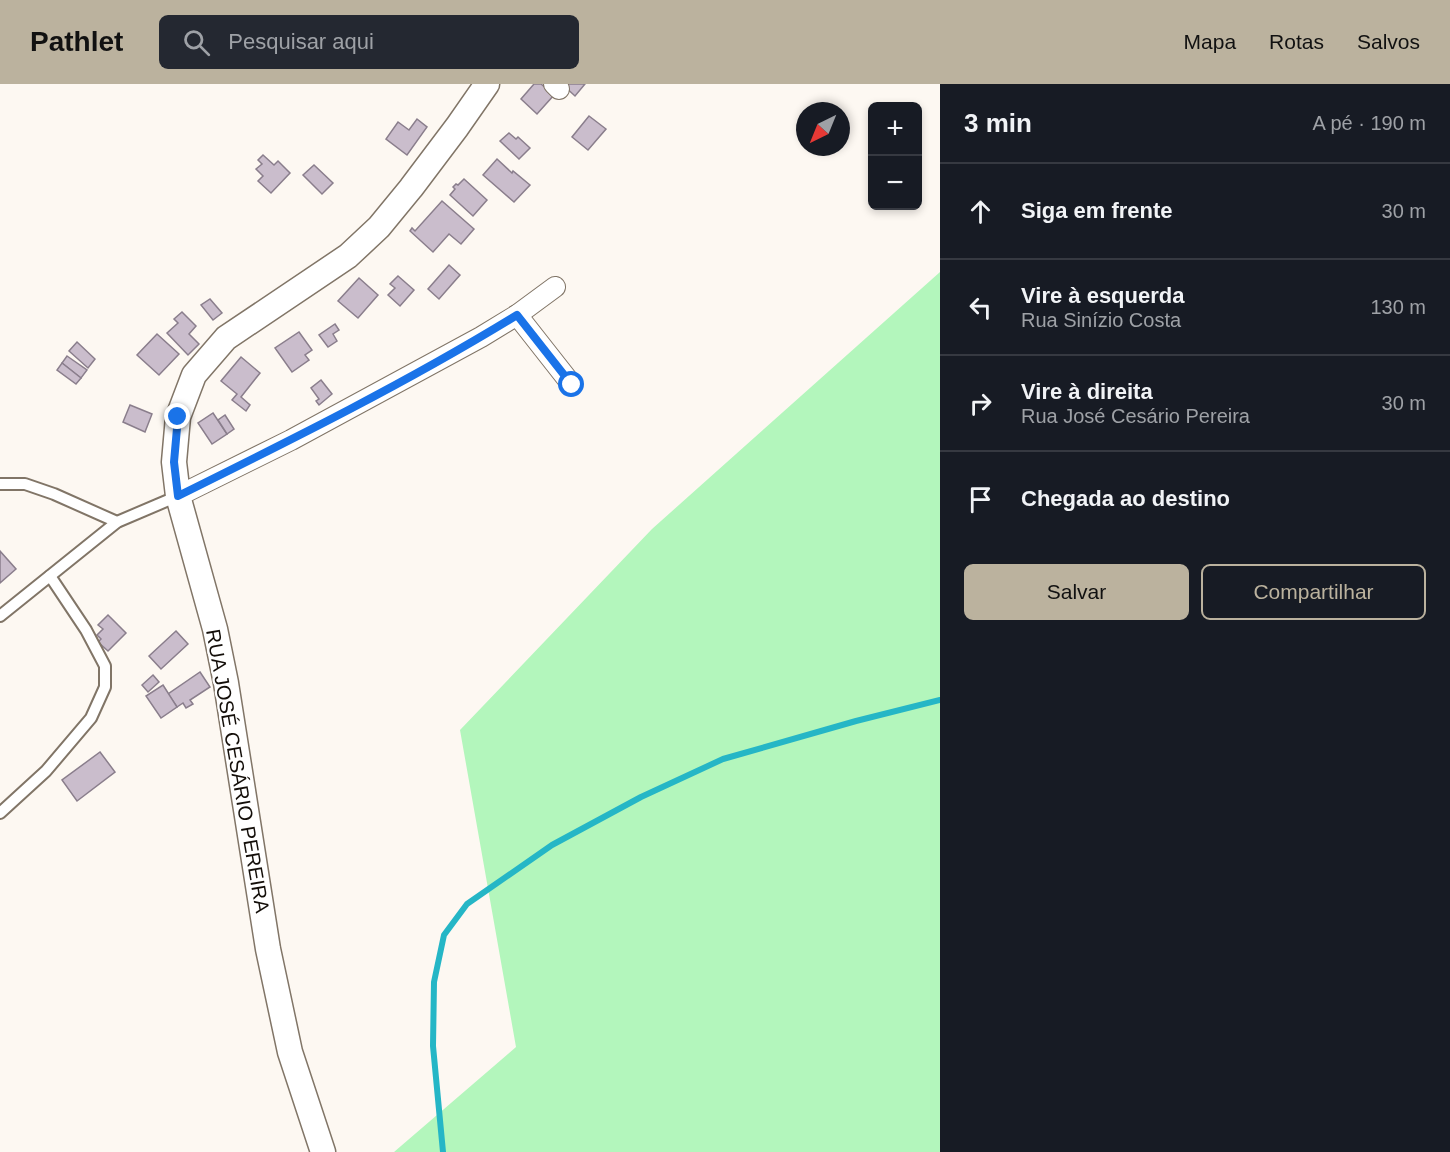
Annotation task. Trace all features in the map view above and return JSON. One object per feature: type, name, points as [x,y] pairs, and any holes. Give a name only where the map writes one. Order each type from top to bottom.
[{"type":"street","name":"RUA JOSÉ CESÁRIO PEREIRA","points":[[323,1152],[288,1040],[268,949],[226,683],[215,629],[178,496],[174,462],[178,417],[194,375],[226,338],[348,256],[379,227],[418,180],[487,84]]},
{"type":"street","points":[[178,496],[343,413],[481,337],[517,315],[555,287]]},
{"type":"street","points":[[517,315],[572,385]]},
{"type":"lane","points":[[0,484],[25,484],[54,494],[117,522]]},
{"type":"lane","points":[[0,616],[117,522],[178,496]]},
{"type":"lane","points":[[0,813],[46,771],[91,718],[105,687],[105,666],[86,630],[50,576]]},
{"type":"green space","points":[[940,272],[940,1152],[394,1152],[516,1047],[460,730],[652,529]]},
{"type":"building","points":[[534,84],[541,84],[554,95],[537,114],[521,99]]},
{"type":"building","points":[[562,84],[585,84],[575,96]]},
{"type":"building","points":[[589,116],[606,129],[588,150],[572,137]]},
{"type":"building","points":[[417,119],[427,127],[407,155],[386,139],[398,122],[409,130]]},
{"type":"building","points":[[509,133],[516,139],[518,137],[530,148],[519,159],[500,141]]},
{"type":"building","points":[[263,155],[274,165],[278,161],[290,173],[271,193],[258,181],[263,176],[256,169],[262,164],[258,160]]},
{"type":"building","points":[[497,159],[530,185],[514,202],[483,175]]},
{"type":"building","points":[[314,165],[333,183],[322,194],[303,175]]},
{"type":"building","points":[[464,179],[487,200],[473,216],[450,195],[455,189],[453,187]]},
{"type":"building","points":[[442,201],[474,229],[461,244],[449,234],[433,252],[410,231],[412,228],[415,231]]},
{"type":"building","points":[[449,265],[460,275],[439,299],[428,289]]},
{"type":"building","points":[[398,276],[414,290],[400,306],[388,295],[395,288],[390,284]]},
{"type":"building","points":[[359,278],[378,295],[358,318],[338,301]]},
{"type":"building","points":[[210,299],[222,313],[213,320],[201,305]]},
{"type":"building","points":[[182,312],[196,326],[189,334],[199,344],[188,355],[167,333],[178,323],[174,319]]},
{"type":"building","points":[[335,324],[339,330],[333,334],[337,341],[328,347],[319,335]]},
{"type":"building","points":[[299,332],[312,350],[305,355],[309,360],[292,372],[275,348]]},
{"type":"building","points":[[157,334],[179,354],[159,375],[137,355]]},
{"type":"building","points":[[77,342],[95,359],[88,368],[69,351]]},
{"type":"building","points":[[67,356],[87,370],[81,378],[62,363]]},
{"type":"building","points":[[241,357],[260,373],[241,397],[250,405],[246,411],[232,400],[237,394],[221,381]]},
{"type":"building","points":[[62,363],[81,378],[76,384],[57,370]]},
{"type":"building","points":[[321,380],[332,394],[319,405],[316,401],[319,399],[311,388]]},
{"type":"building","points":[[130,405],[152,414],[145,432],[123,422]]},
{"type":"building","points":[[213,413],[227,434],[212,444],[198,423]]},
{"type":"building","points":[[225,415],[234,429],[227,434],[218,420]]},
{"type":"building","points":[[0,551],[16,569],[0,583]]},
{"type":"building","points":[[108,615],[126,633],[108,651],[98,642],[101,639],[97,635],[103,629],[98,625]]},
{"type":"building","points":[[176,631],[188,644],[161,669],[149,656]]},
{"type":"building","points":[[200,672],[210,687],[190,700],[193,704],[186,708],[183,703],[177,707],[168,694]]},
{"type":"building","points":[[153,675],[159,682],[148,692],[142,685]]},
{"type":"building","points":[[163,685],[177,707],[161,718],[146,696]]},
{"type":"building","points":[[100,752],[115,772],[77,801],[62,780]]},
{"type":"waterway","points":[[443,1152],[433,1046],[434,982],[444,935],[467,904],[552,845],[641,797],[723,759],[940,700]]},
{"type":"route","points":[[178,417],[174,462],[178,496],[353,407],[517,315],[572,385]]}]
